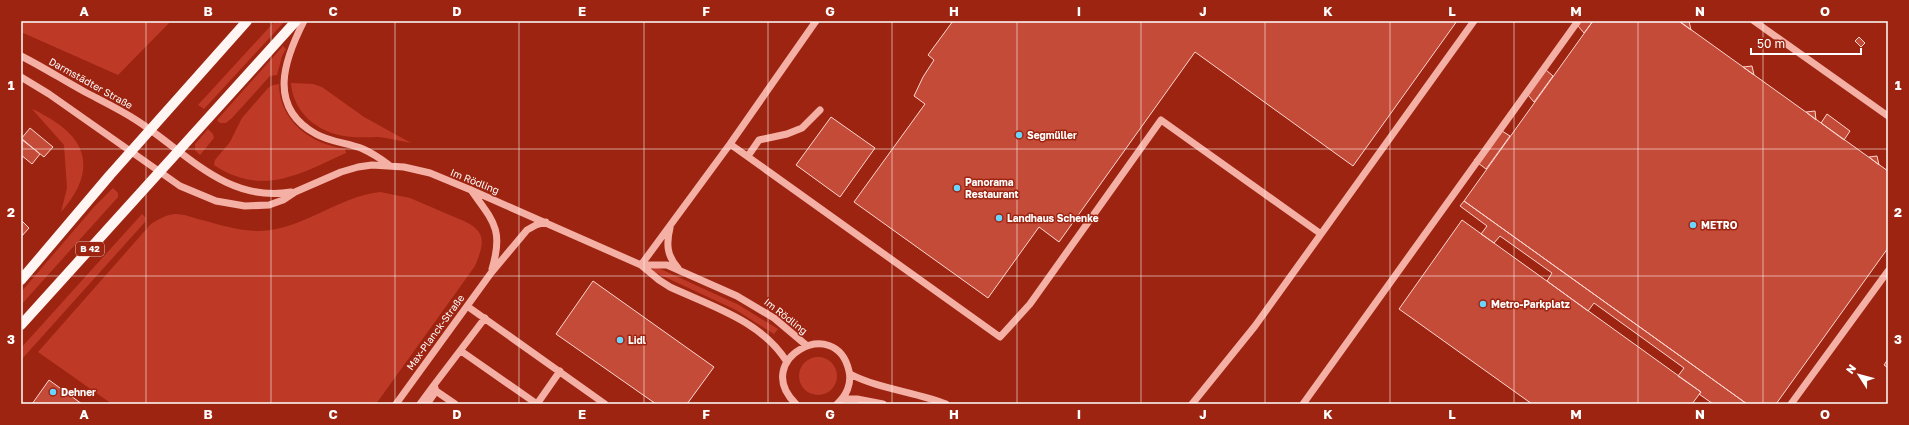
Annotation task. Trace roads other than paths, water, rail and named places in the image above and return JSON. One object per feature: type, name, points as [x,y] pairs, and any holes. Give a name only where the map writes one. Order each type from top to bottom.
[{"type":"main road","points":[[21,280],[150,130],[247,21]]},
{"type":"main road","name":"B 42","points":[[21,325],[296,21]]},
{"type":"street","points":[[304,21],[285,67],[284,87],[292,111],[307,128],[316,134],[363,149],[389,165]]},
{"type":"street","points":[[641,265],[730,144],[816,21]]},
{"type":"street","points":[[1192,404],[1255,326],[1474,21]]},
{"type":"street","points":[[1303,404],[1578,21]]},
{"type":"street","points":[[1754,21],[1888,116]]},
{"type":"street","name":"Darmstädter Straße","points":[[21,56],[124,112],[179,151]]},
{"type":"street","points":[[21,77],[49,94],[131,152]]},
{"type":"street","points":[[748,156],[759,140],[787,134],[802,128],[820,110]]},
{"type":"street","points":[[730,144],[1000,337],[1030,304],[1161,120],[1321,234]]},
{"type":"street","name":"Im Rödling","points":[[179,151],[220,180],[241,190],[265,194],[295,192]]},
{"type":"street","name":"Im Rödling","points":[[131,152],[180,186],[201,196],[245,206],[269,205],[283,200],[295,192],[352,169],[372,165],[389,165],[419,170],[546,222],[641,265],[654,277],[670,287],[753,328],[772,342],[787,362],[795,352],[806,345],[826,345],[835,349],[848,364],[850,374]]},
{"type":"street","name":"Max-Planck-Straße","points":[[470,190],[490,216],[498,235],[498,250],[491,273]]},
{"type":"street","name":"Max-Planck-Straße","points":[[396,404],[491,273],[528,230],[536,225],[546,222]]},
{"type":"street","points":[[671,224],[667,243],[668,251],[673,263],[678,269]]},
{"type":"street","name":"Im Rödling","points":[[641,265],[660,264],[678,269],[754,305],[774,318],[806,345]]},
{"type":"street","points":[[1791,404],[1888,271]]},
{"type":"street","points":[[467,306],[605,404]]},
{"type":"street","points":[[420,404],[435,388],[485,318]]},
{"type":"street","points":[[461,351],[537,404],[560,372]]},
{"type":"street","points":[[787,362],[783,381],[791,399],[796,404]]},
{"type":"street","points":[[840,401],[850,383],[850,374],[875,384],[946,404]]},
{"type":"street","points":[[427,404],[435,388]]},
{"type":"street","points":[[435,388],[455,404]]},
{"type":"street","points":[[784,404],[791,399]]},
{"type":"street","points":[[840,401],[857,399],[883,404]]},
{"type":"place","name":"Segmüller","points":[[1019,135]]},
{"type":"place","name":"Panorama Restaurant","points":[[957,188]]},
{"type":"place","name":"Landhaus Schenke","points":[[999,218]]},
{"type":"place","name":"METRO","points":[[1693,225]]},
{"type":"place","name":"Metro-Parkplatz","points":[[1483,304]]},
{"type":"place","name":"Lidl","points":[[620,340]]},
{"type":"place","name":"Dehner","points":[[53,392]]}]
